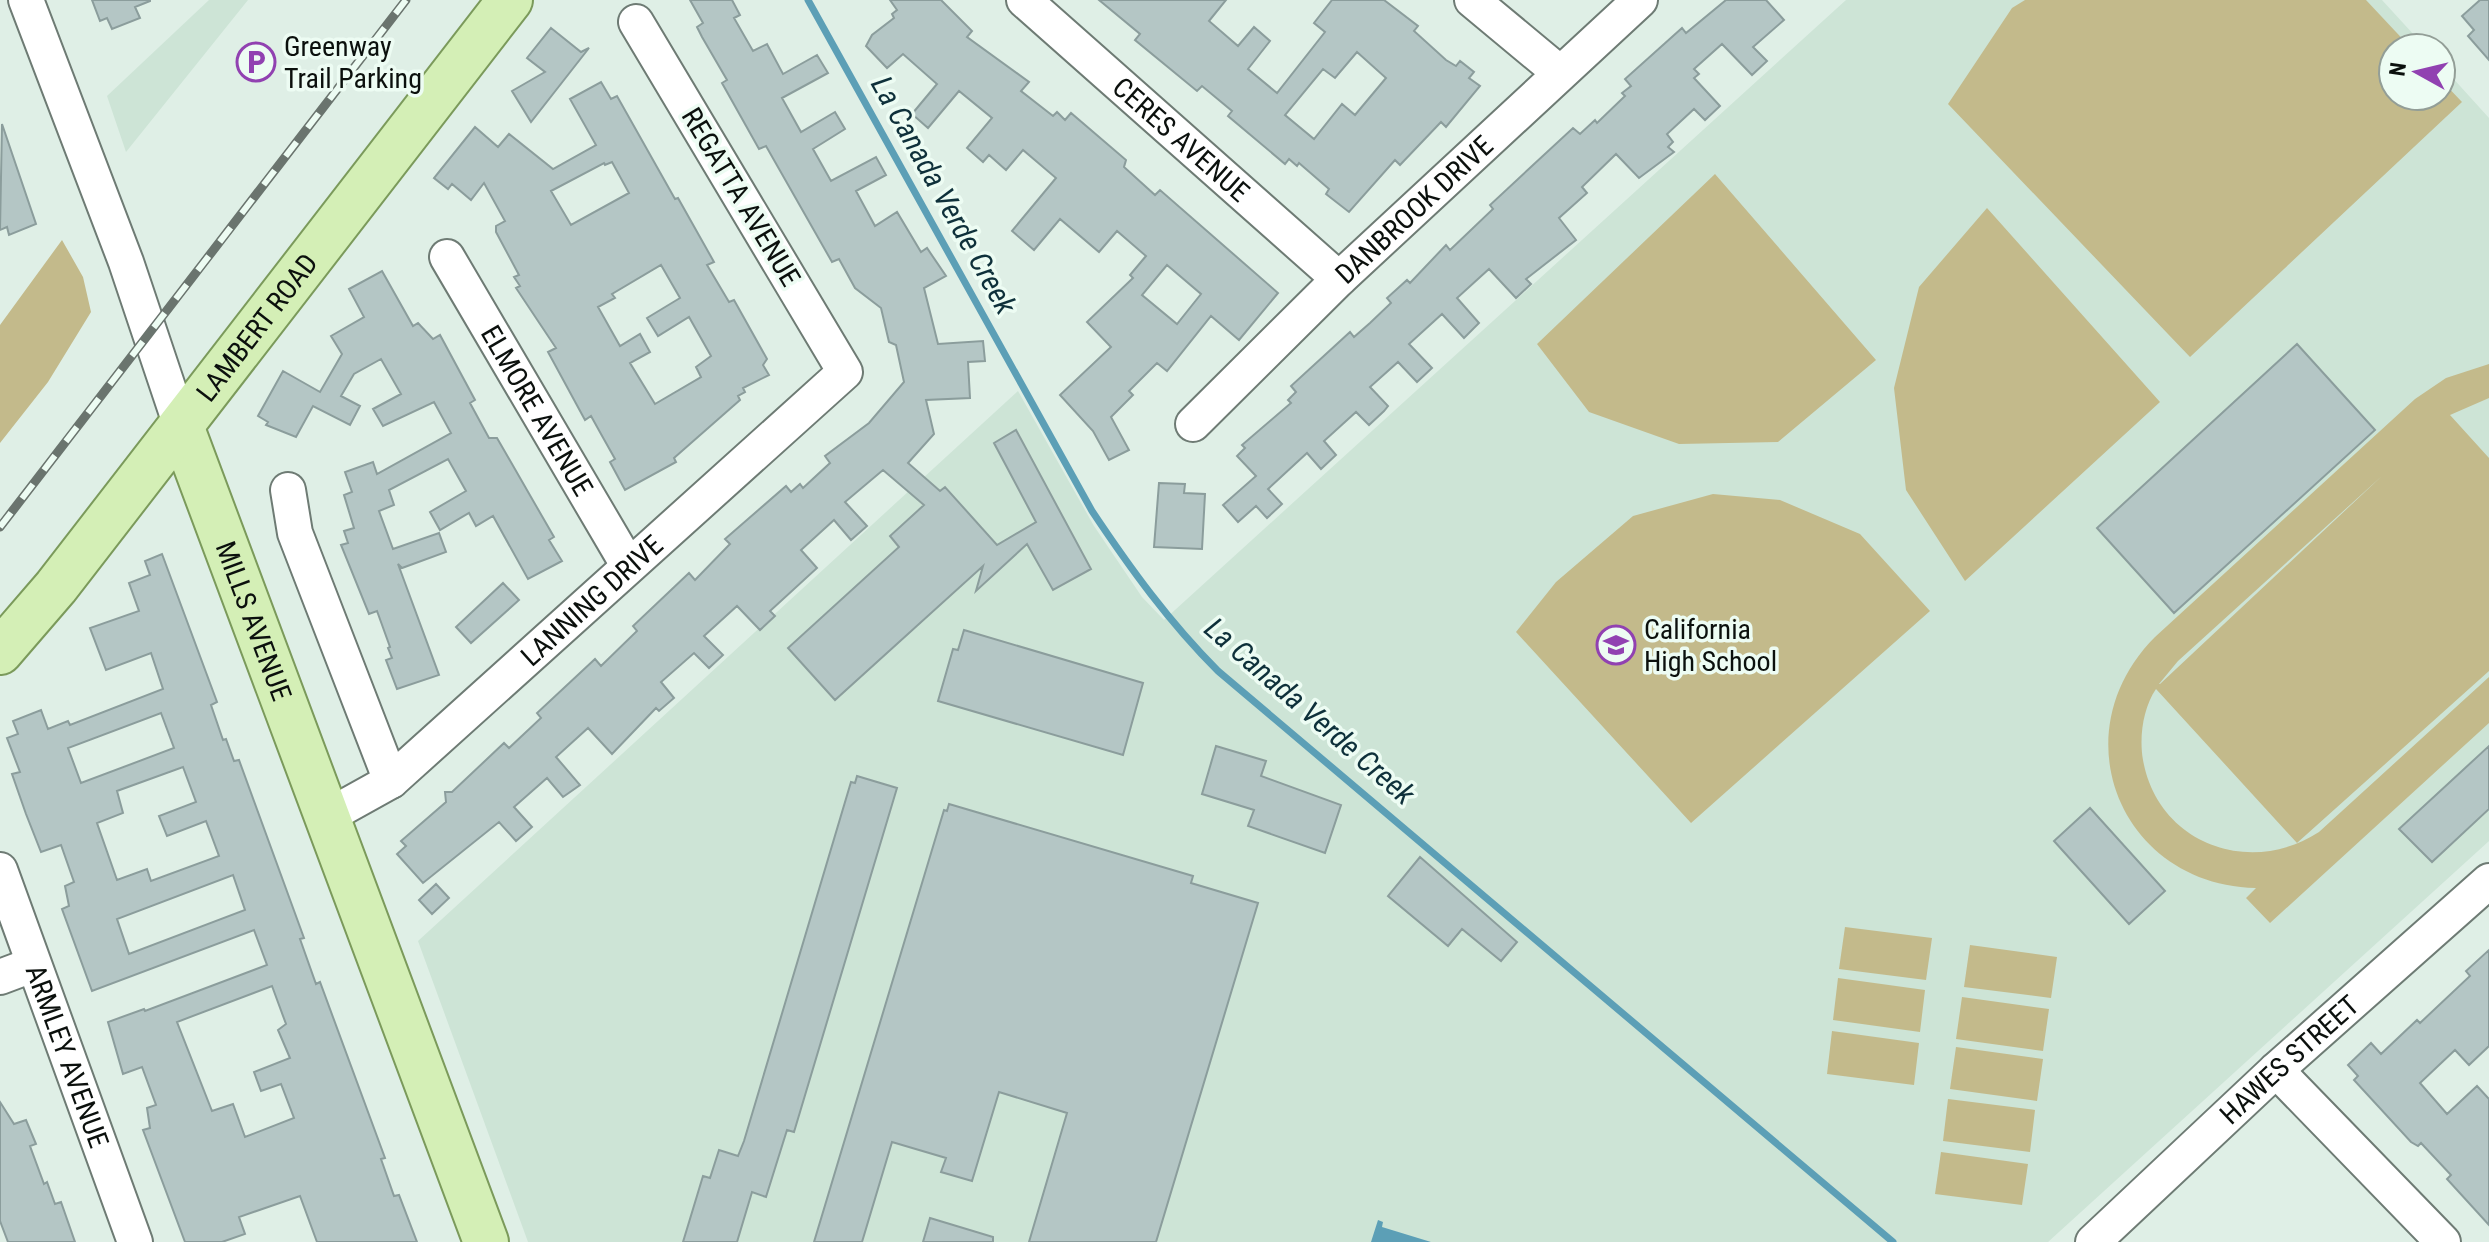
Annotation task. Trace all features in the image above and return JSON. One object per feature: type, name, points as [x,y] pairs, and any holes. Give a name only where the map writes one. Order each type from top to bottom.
[{"type":"main road","name":"LAMBERT ROAD","points":[[0,652],[181,426],[510,0]]},
{"type":"main road","name":"MILLS AVENUE","points":[[181,426],[486,1242]]},
{"type":"street","name":"MILLS AVENUE","points":[[26,0],[132,276],[181,426]]},
{"type":"street","name":"CERES AVENUE","points":[[1024,0],[1339,279]]},
{"type":"street","points":[[1472,0],[1560,73]]},
{"type":"street","name":"DANBROOK DRIVE","points":[[1193,424],[1339,279],[1640,0]]},
{"type":"street","name":"REGATTA AVENUE","points":[[636,22],[845,372]]},
{"type":"street","name":"ELMORE AVENUE","points":[[447,257],[628,565]]},
{"type":"street","name":"LANNING DRIVE","points":[[328,816],[391,781],[845,372]]},
{"type":"street","points":[[288,490],[295,533],[391,781]]},
{"type":"street","name":"ARMLEY AVENUE","points":[[0,870],[135,1242]]},
{"type":"street","name":"HAWES STREET","points":[[2093,1242],[2276,1070],[2489,881]]},
{"type":"street","points":[[0,977],[32,965]]},
{"type":"street","points":[[2276,1070],[2443,1242]]},
{"type":"shaded area","points":[[209,0],[248,0],[126,152],[107,96]]},
{"type":"shaded area","name":"California High School","points":[[1846,0],[2382,0],[2411,32],[2377,32],[2377,112],[2457,112],[2457,83],[2489,118],[2489,841],[2048,1242],[528,1242],[418,941],[1018,391],[1094,526],[1142,597],[1164,620]]},
{"type":"shaded area","points":[[2025,0],[2366,0],[2396,32],[2377,32],[2377,112],[2451,112],[2190,357],[1948,104],[2012,8]]},
{"type":"shaded area","points":[[1715,174],[1876,360],[1778,442],[1679,444],[1589,412],[1537,344]]},
{"type":"shaded area","points":[[1987,208],[2160,402],[1965,581],[1906,490],[1894,388],[1919,287]]},
{"type":"shaded area","points":[[62,240],[83,277],[91,312],[48,382],[0,443],[0,325]]},
{"type":"shaded area","points":[[2489,364],[2489,398],[2450,415],[2489,458],[2489,671],[2297,843],[2319,832],[2489,677],[2489,723],[2270,923],[2246,898],[2256,888],[2209,880],[2169,861],[2139,833],[2118,797],[2109,758],[2111,716],[2126,675],[2155,637],[2415,399],[2446,378]],"holes":[[[2383,475],[2160,684],[2178,661]],[[2156,689],[2297,843],[2264,852],[2237,851],[2211,844],[2187,832],[2167,813],[2152,789],[2142,751],[2145,714]]]},
{"type":"shaded area","points":[[1713,494],[1780,500],[1860,534],[1930,611],[1691,823],[1516,632],[1556,582],[1633,516]]},
{"type":"shaded area","points":[[1845,927],[1932,938],[1926,980],[1839,969]]},
{"type":"shaded area","points":[[1970,945],[2057,957],[2051,998],[1964,987]]},
{"type":"shaded area","points":[[1838,978],[1925,990],[1920,1032],[1833,1020]]},
{"type":"shaded area","points":[[1962,997],[2049,1009],[2043,1051],[1956,1039]]},
{"type":"shaded area","points":[[1832,1031],[1919,1043],[1914,1085],[1827,1074]]},
{"type":"shaded area","points":[[1956,1047],[2043,1059],[2037,1101],[1950,1089]]},
{"type":"shaded area","points":[[1948,1099],[2035,1110],[2030,1152],[1943,1141]]},
{"type":"shaded area","points":[[1941,1152],[2028,1164],[2022,1205],[1935,1194]]},
{"type":"water","points":[[1378,1220],[1383,1222],[1382,1227],[1431,1242],[1371,1242]]},
{"type":"building","points":[[92,0],[150,1],[135,7],[140,18],[112,29],[107,18],[100,21]]},
{"type":"building","points":[[690,0],[732,0],[740,15],[734,18],[753,51],[767,44],[783,74],[817,55],[828,73],[782,98],[801,132],[835,112],[845,129],[813,149],[831,181],[876,157],[886,175],[856,191],[875,226],[897,212],[921,252],[927,248],[946,276],[924,288],[938,344],[983,341],[985,361],[968,362],[970,398],[926,400],[934,434],[908,463],[940,491],[945,487],[997,545],[1036,522],[994,443],[1016,430],[1091,569],[1053,590],[1027,544],[976,591],[983,566],[835,700],[788,648],[899,547],[890,536],[924,505],[883,470],[845,502],[867,526],[851,540],[834,520],[801,550],[817,568],[770,611],[775,616],[760,630],[737,606],[704,636],[723,655],[709,668],[694,653],[661,682],[674,698],[659,711],[656,708],[612,754],[588,728],[556,757],[580,785],[563,797],[547,778],[514,807],[532,827],[516,841],[499,822],[423,883],[397,854],[406,846],[401,841],[446,802],[445,792],[452,792],[504,743],[509,748],[541,718],[537,713],[595,659],[601,666],[637,631],[633,626],[689,573],[695,580],[730,544],[725,539],[786,486],[791,492],[800,484],[803,488],[830,463],[825,456],[869,423],[904,382],[896,345],[889,342],[881,308],[855,288],[839,259],[832,262],[766,146],[759,149],[722,83],[727,80],[697,27],[703,23]]},
{"type":"building","points":[[890,0],[941,0],[972,31],[967,37],[1029,82],[1021,91],[1053,116],[1057,112],[1065,120],[1071,113],[1126,160],[1124,167],[1155,195],[1160,190],[1278,293],[1239,340],[1211,316],[1167,371],[1157,363],[1129,391],[1133,395],[1111,417],[1129,450],[1109,460],[1093,431],[1060,395],[1111,347],[1087,322],[1133,278],[1130,275],[1146,256],[1117,231],[1099,252],[1060,219],[1034,250],[1012,231],[1056,178],[1023,150],[1006,170],[989,155],[983,162],[967,148],[992,118],[959,91],[928,128],[912,114],[937,84],[903,54],[887,68],[866,46],[872,35],[894,18],[892,14],[897,10]],"holes":[[[1167,265],[1201,294],[1177,324],[1142,295]]]},
{"type":"building","points":[[1099,0],[1226,0],[1209,21],[1238,46],[1254,27],[1270,41],[1248,69],[1277,93],[1325,32],[1314,23],[1332,0],[1384,0],[1418,26],[1414,31],[1446,60],[1456,66],[1460,61],[1474,72],[1469,78],[1480,86],[1446,127],[1441,122],[1400,165],[1395,160],[1349,212],[1326,194],[1329,189],[1299,163],[1297,166],[1289,159],[1285,164],[1228,116],[1232,111],[1202,86],[1197,91],[1135,40],[1140,34]],"holes":[[[1357,52],[1386,78],[1355,115],[1342,104],[1314,139],[1285,115],[1323,69],[1335,78]]]},
{"type":"building","points":[[1726,0],[1766,0],[1784,20],[1753,47],[1767,61],[1752,75],[1722,44],[1694,69],[1699,74],[1694,78],[1720,106],[1705,120],[1694,109],[1667,134],[1673,142],[1668,147],[1674,152],[1639,178],[1616,154],[1582,187],[1587,193],[1559,218],[1576,240],[1526,279],[1531,284],[1516,298],[1489,269],[1457,298],[1479,323],[1464,338],[1442,314],[1409,344],[1432,368],[1417,382],[1398,362],[1370,387],[1388,406],[1384,411],[1369,425],[1356,412],[1324,441],[1336,455],[1321,469],[1307,453],[1268,489],[1282,504],[1267,518],[1256,506],[1238,522],[1223,505],[1256,476],[1237,456],[1245,448],[1242,445],[1291,403],[1288,400],[1296,392],[1291,386],[1350,332],[1354,337],[1370,323],[1391,303],[1387,298],[1407,280],[1410,283],[1446,245],[1450,250],[1493,209],[1490,205],[1573,128],[1580,134],[1595,120],[1597,123],[1625,96],[1622,93],[1631,86],[1625,79],[1682,28],[1686,33]]},
{"type":"building","points":[[2480,0],[2489,0],[2489,60],[2468,36],[2474,30],[2462,16]]},
{"type":"building","points":[[551,28],[581,52],[589,48],[531,122],[512,91],[545,72],[527,58]]},
{"type":"building","points":[[601,82],[611,99],[617,96],[714,262],[707,265],[729,302],[734,300],[767,359],[763,365],[769,375],[743,388],[745,392],[738,396],[740,400],[674,458],[676,462],[625,490],[610,462],[615,459],[591,416],[585,420],[548,352],[556,348],[516,288],[520,286],[514,277],[519,275],[496,232],[496,226],[505,221],[484,183],[471,200],[452,184],[448,189],[434,178],[475,127],[498,147],[509,134],[553,169],[596,145],[570,99]],"holes":[[[612,162],[629,193],[571,225],[551,191],[604,163]],[[661,265],[680,298],[647,318],[658,336],[689,317],[711,356],[696,367],[701,377],[655,404],[630,363],[650,352],[640,334],[620,346],[598,307],[615,298],[612,294]]]},
{"type":"building","points":[[2,124],[36,224],[9,235],[7,227],[0,230]]},
{"type":"building","points":[[382,271],[413,326],[418,323],[433,339],[440,335],[475,400],[470,403],[489,438],[497,438],[554,537],[549,540],[562,561],[528,579],[493,516],[476,526],[469,513],[440,530],[430,512],[466,491],[448,459],[389,490],[394,505],[379,511],[393,549],[439,533],[446,552],[402,568],[398,564],[439,675],[397,689],[386,660],[392,658],[390,647],[377,611],[369,614],[341,545],[348,543],[344,531],[354,528],[344,495],[352,492],[345,472],[373,462],[377,474],[451,433],[434,402],[383,426],[373,409],[401,394],[381,359],[354,374],[341,396],[360,406],[350,425],[313,406],[296,437],[266,425],[268,422],[258,416],[283,371],[320,392],[342,354],[331,336],[364,317],[349,289]]},
{"type":"building","points":[[2297,344],[2375,430],[2174,613],[2097,528]]},
{"type":"building","points":[[1159,483],[1185,484],[1184,493],[1205,494],[1202,549],[1154,547]]},
{"type":"building","points":[[162,554],[217,702],[211,705],[223,740],[226,739],[234,761],[239,760],[304,938],[300,939],[316,984],[320,982],[385,1158],[381,1159],[394,1196],[399,1195],[417,1242],[317,1242],[300,1196],[239,1217],[245,1234],[222,1242],[185,1242],[143,1130],[150,1128],[147,1108],[156,1105],[142,1067],[123,1074],[108,1022],[267,965],[254,930],[92,991],[62,909],[69,906],[65,886],[74,882],[61,845],[41,852],[12,774],[20,772],[7,738],[18,734],[13,721],[41,710],[48,729],[68,721],[70,725],[163,689],[151,653],[106,670],[90,628],[139,611],[129,583],[150,575],[145,561]],"holes":[[[161,713],[174,748],[81,783],[68,748]],[[183,767],[196,802],[159,816],[167,836],[206,821],[219,856],[151,881],[147,869],[117,880],[97,823],[123,813],[117,791]],[[233,875],[245,910],[129,954],[117,919]],[[272,986],[286,1024],[278,1030],[290,1058],[254,1072],[261,1091],[281,1084],[294,1118],[245,1137],[233,1104],[212,1111],[177,1022]]]},
{"type":"building","points":[[503,583],[519,600],[471,643],[456,627]]},
{"type":"building","points":[[964,630],[1143,683],[1123,755],[938,701],[953,649],[958,650]]},
{"type":"building","points":[[1216,746],[1266,761],[1261,776],[1341,805],[1325,853],[1248,826],[1254,810],[1202,794]]},
{"type":"building","points":[[2489,746],[2489,809],[2432,862],[2399,829]]},
{"type":"building","points":[[857,776],[897,788],[794,1132],[787,1130],[766,1197],[752,1192],[737,1242],[683,1242],[703,1176],[710,1178],[719,1150],[738,1156],[744,1141],[851,782],[855,783]]},
{"type":"building","points":[[949,804],[1193,876],[1191,883],[1258,903],[1156,1242],[1029,1242],[1067,1113],[999,1092],[972,1181],[941,1172],[946,1158],[892,1142],[862,1242],[814,1242],[944,810],[947,811]]},
{"type":"building","points":[[2090,808],[2165,891],[2129,924],[2054,841]]},
{"type":"building","points":[[1420,857],[1517,942],[1501,961],[1462,929],[1448,946],[1388,896]]},
{"type":"building","points":[[436,884],[449,898],[432,914],[419,900]]},
{"type":"building","points":[[2489,950],[2489,1046],[2469,1065],[2455,1050],[2420,1083],[2447,1114],[2477,1086],[2489,1099],[2489,1225],[2447,1179],[2451,1175],[2421,1143],[2418,1146],[2411,1142],[2354,1080],[2358,1076],[2348,1065],[2371,1043],[2381,1054],[2417,1020],[2420,1023],[2470,976],[2466,971]]},
{"type":"building","points":[[0,1102],[14,1124],[26,1120],[36,1144],[30,1146],[44,1184],[47,1182],[55,1204],[61,1202],[75,1242],[8,1242],[0,1221]]},
{"type":"building","points":[[930,1218],[993,1237],[993,1242],[923,1242]]},
{"type":"waterway","name":"La Canada Verde Creek","points":[[808,0],[1092,511],[1183,633],[1218,671],[1893,1242]]},
{"type":"railway","points":[[0,527],[406,0]]},
{"type":"place","name":"Greenway Trail Parking","points":[[256,62]]},
{"type":"place","name":"California High School","points":[[1616,645]]}]
